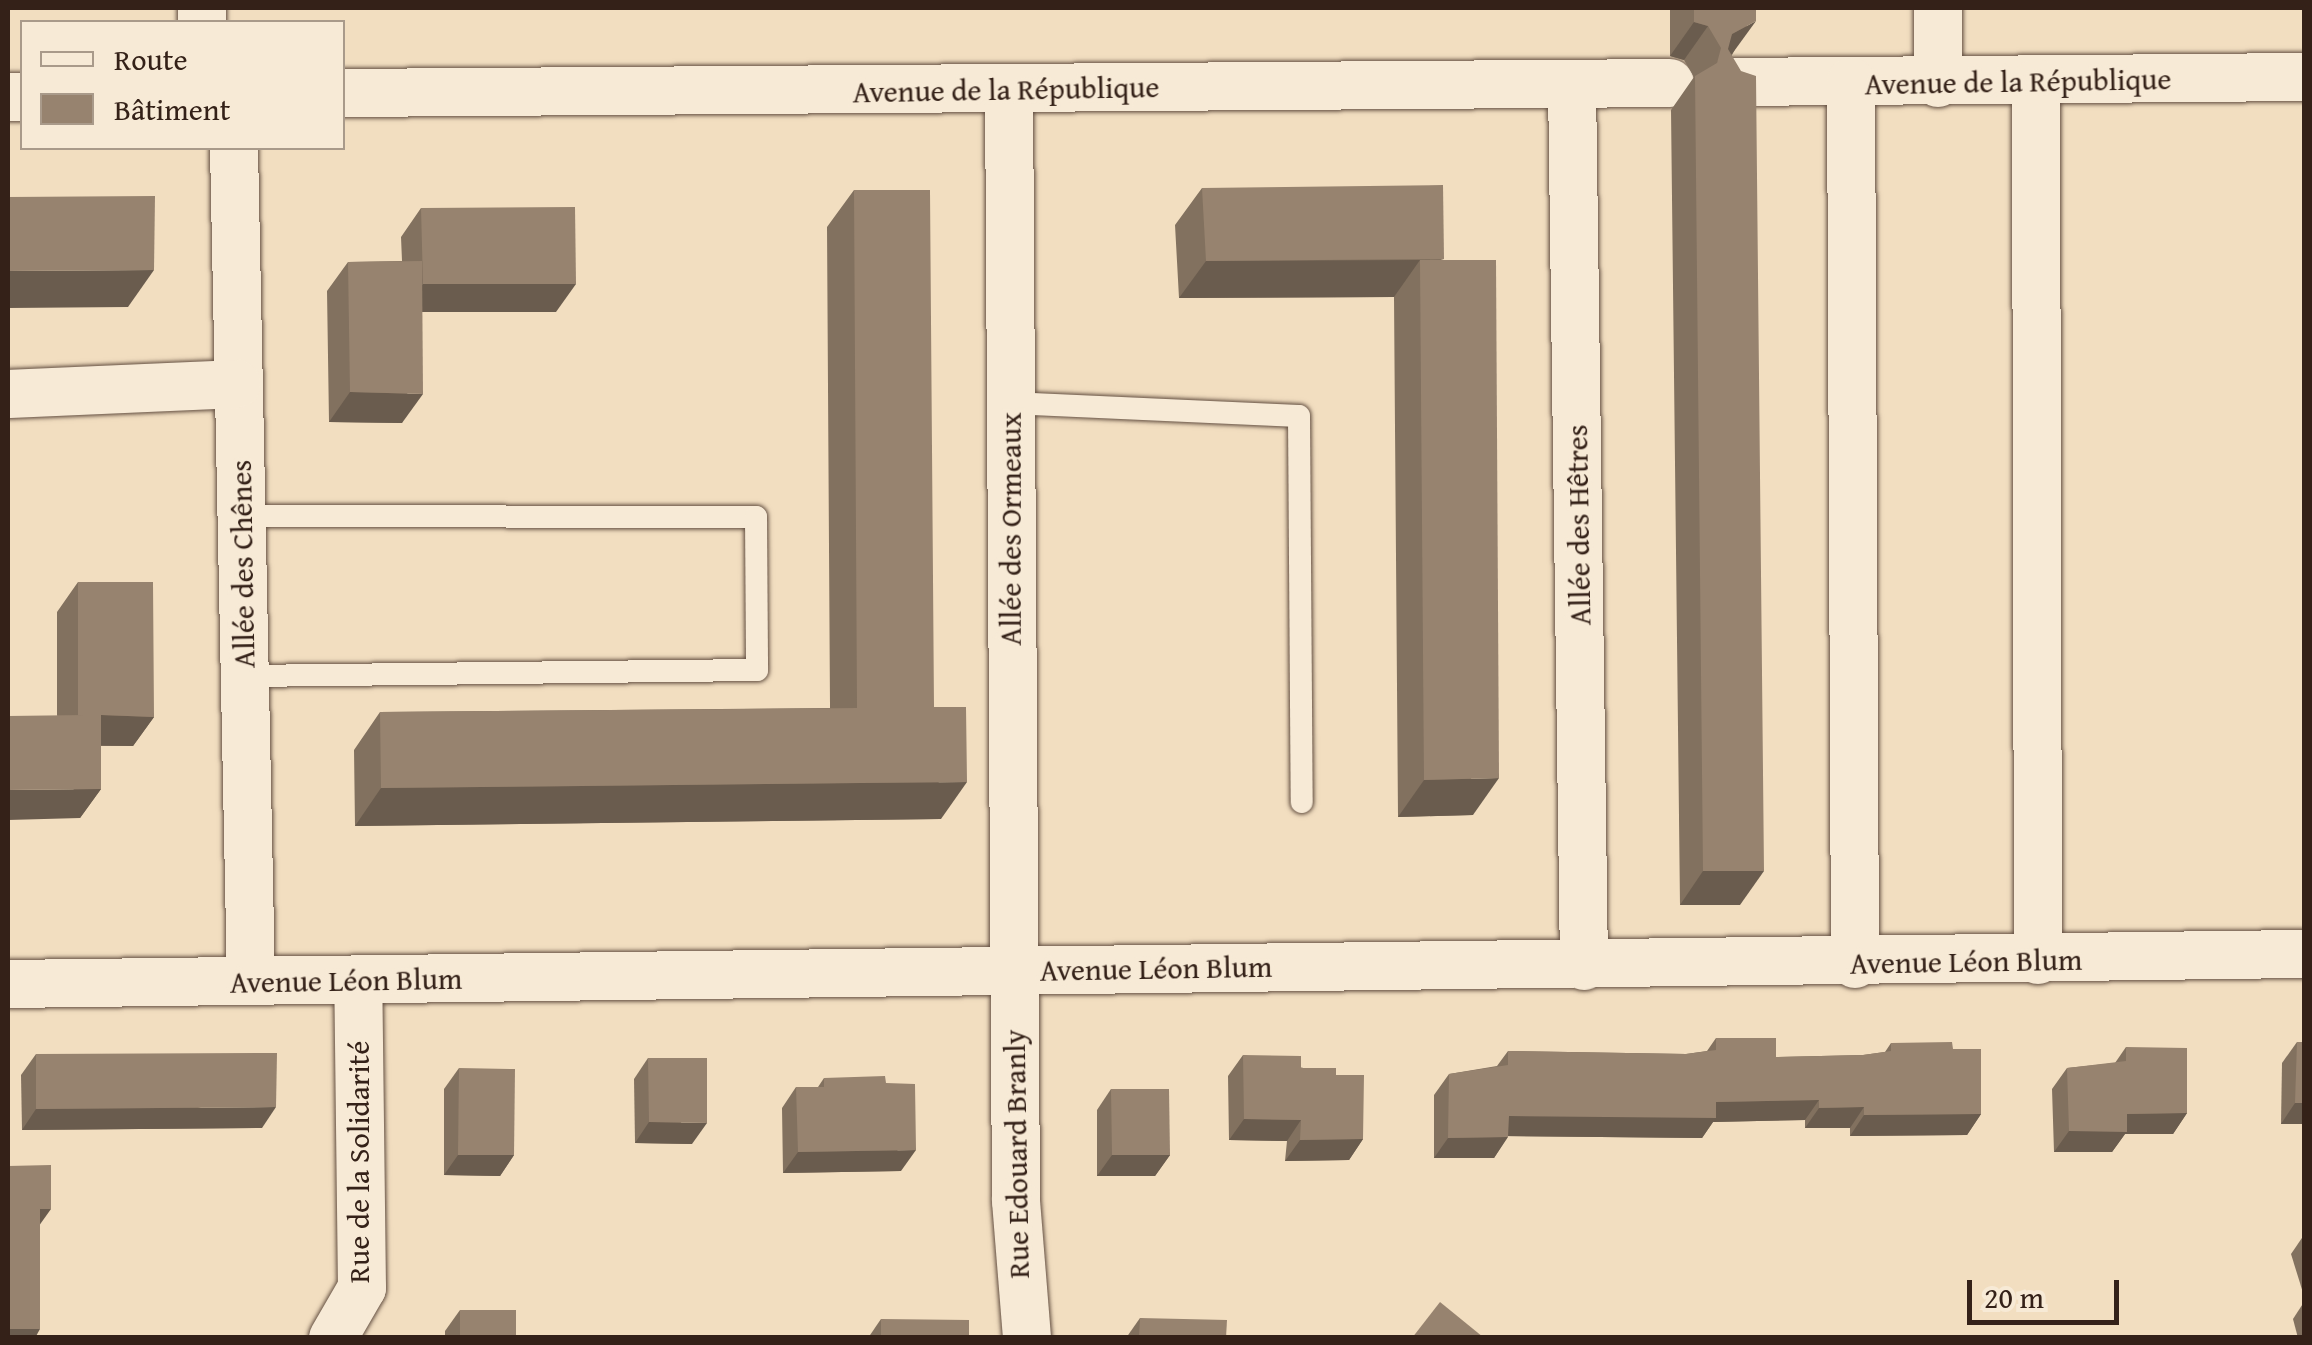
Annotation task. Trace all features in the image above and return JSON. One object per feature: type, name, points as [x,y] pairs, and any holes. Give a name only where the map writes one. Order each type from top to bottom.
[{"type":"street","points":[[1938,8],[1938,83]]},
{"type":"street","name":"Avenue de la République","points":[[1732,82],[2036,83],[2304,77]]},
{"type":"street","points":[[1851,82],[1856,964]]},
{"type":"street","name":"Avenue de la République","points":[[345,93],[1670,83]]},
{"type":"street","points":[[2036,83],[2038,960]]},
{"type":"street","name":"Allée des Hêtres","points":[[1572,84],[1584,966]]},
{"type":"street","name":"Allée des Ormeaux","points":[[1008,88],[1013,970]]},
{"type":"street","name":"Allée des Chênes","points":[[234,150],[251,981]]},
{"type":"street","points":[[8,394],[237,384]]},
{"type":"street","name":"Avenue Léon Blum","points":[[8,984],[1013,970],[1856,964],[2304,954]]},
{"type":"street","name":"Rue Edouard Branly","points":[[1013,970],[1020,1310],[1027,1338]]},
{"type":"street","name":"Rue de la Solidarité","points":[[334,1338],[362,1288],[358,980]]},
{"type":"street","points":[[362,1288],[372,1338]]},
{"type":"lane","points":[[1010,403],[1299,416],[1302,802]]},
{"type":"lane","points":[[241,516],[756,517],[757,670],[244,676]]},
{"type":"building","points":[[1694,8],[1756,8],[1756,21],[1732,34],[1728,49],[1741,71],[1756,76],[1764,871],[1703,871],[1695,76],[1717,63],[1721,48],[1708,26],[1694,22]]},
{"type":"building","points":[[1443,185],[1444,259],[1206,261],[1202,188]]},
{"type":"building","points":[[854,190],[930,190],[934,707],[966,707],[967,782],[381,788],[380,712],[857,708]]},
{"type":"building","points":[[155,196],[154,270],[8,271],[8,197]]},
{"type":"building","points":[[575,207],[576,284],[423,284],[421,208]]},
{"type":"building","points":[[1420,260],[1496,260],[1499,778],[1424,780]]},
{"type":"building","points":[[422,261],[423,394],[350,392],[348,262]]},
{"type":"building","points":[[78,582],[153,582],[154,717],[101,715],[101,789],[8,790],[8,716],[85,715],[78,715]]},
{"type":"building","points":[[1716,1038],[1776,1038],[1776,1057],[1863,1055],[1891,1051],[1891,1043],[1952,1042],[1953,1049],[1981,1049],[1981,1114],[1864,1115],[1864,1107],[1819,1108],[1819,1100],[1716,1102],[1716,1118],[1509,1116],[1508,1137],[1448,1138],[1449,1074],[1508,1065],[1508,1051],[1686,1054],[1716,1050]]},
{"type":"building","points":[[2297,1042],[2304,1042],[2304,1103],[2295,1103]]},
{"type":"building","points":[[2126,1047],[2187,1048],[2187,1113],[2127,1114],[2127,1132],[2069,1131],[2067,1068],[2126,1061]]},
{"type":"building","points":[[277,1053],[276,1107],[36,1109],[36,1054]]},
{"type":"building","points":[[1243,1055],[1301,1056],[1301,1068],[1336,1068],[1336,1075],[1364,1075],[1363,1139],[1300,1140],[1301,1120],[1244,1119]]},
{"type":"building","points":[[648,1058],[707,1058],[707,1123],[649,1122]]},
{"type":"building","points":[[459,1068],[515,1069],[514,1155],[458,1155]]},
{"type":"building","points":[[885,1076],[886,1083],[915,1084],[916,1150],[798,1152],[796,1087],[824,1087],[824,1078]]},
{"type":"building","points":[[1111,1089],[1169,1089],[1170,1155],[1112,1155]]},
{"type":"building","points":[[51,1165],[51,1209],[40,1209],[40,1329],[8,1329],[8,1166]]},
{"type":"building","points":[[1440,1302],[1483,1337],[1412,1338]]},
{"type":"building","points":[[460,1310],[516,1310],[516,1338],[460,1338]]},
{"type":"building","points":[[1140,1318],[1227,1320],[1226,1338],[1139,1338]]},
{"type":"building","points":[[881,1319],[969,1320],[969,1338],[881,1338]]}]
